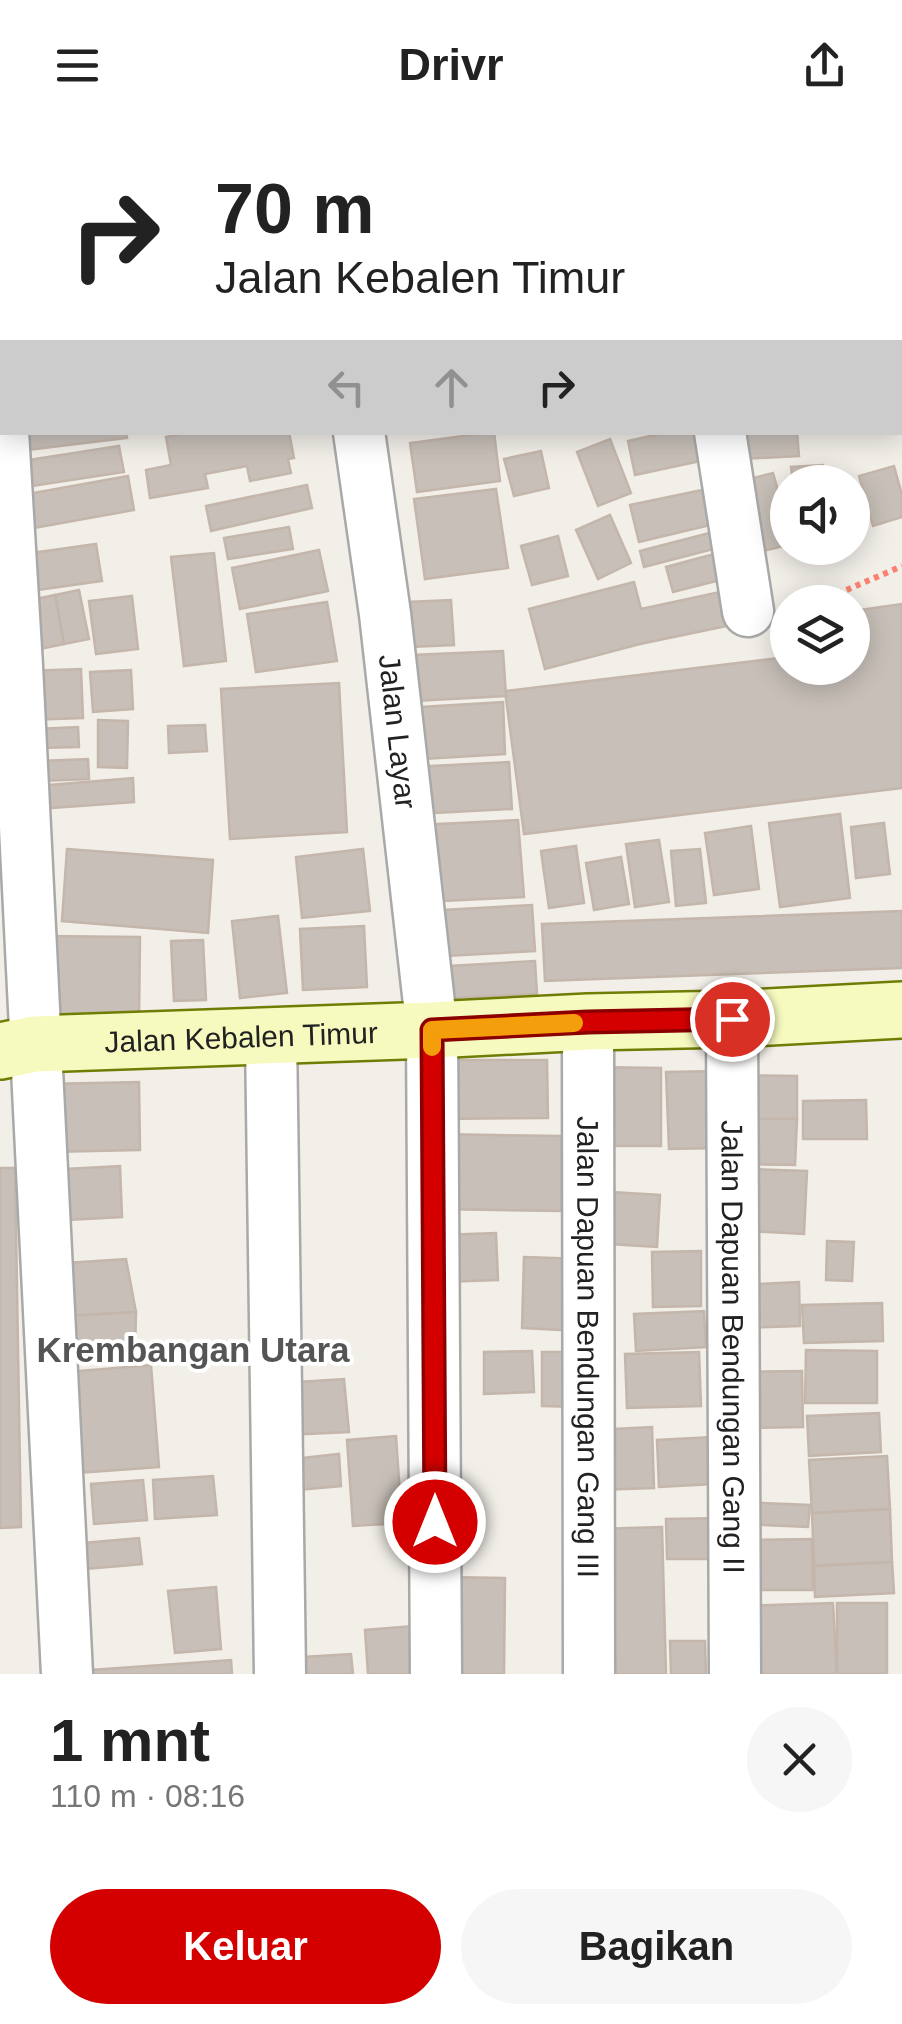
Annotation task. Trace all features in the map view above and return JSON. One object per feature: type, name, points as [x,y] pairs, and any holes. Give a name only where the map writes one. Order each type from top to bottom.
[{"type":"street","points":[[0,396],[0,408]]},
{"type":"street","points":[[2,435],[17,1048],[67,1674]]},
{"type":"street","name":"Jalan Layar","points":[[360,435],[385,614],[432,1030],[436,1674]]},
{"type":"street","points":[[720,435],[748,611]]},
{"type":"street","name":"Jalan Kebalen Timur","points":[[17,1048],[902,1010]]},
{"type":"street","name":"Jalan Dapuan Bendungan Gang II","points":[[732,1019],[736,1674]]},
{"type":"street","name":"Jalan Dapuan Bendungan Gang III","points":[[588,1022],[588,1674]]},
{"type":"street","points":[[271,1036],[280,1674]]},
{"type":"path","points":[[858,585],[902,566]]},
{"type":"building","points":[[15,435],[127,438],[18,451]]},
{"type":"building","points":[[290,435],[294,458],[288,459],[291,473],[250,481],[247,466],[205,474],[208,488],[150,498],[146,470],[171,465],[166,437]]},
{"type":"building","points":[[494,435],[500,481],[417,492],[410,443]]},
{"type":"building","points":[[655,435],[700,435],[705,460],[635,475],[628,441]]},
{"type":"building","points":[[740,435],[797,435],[799,456],[742,459]]},
{"type":"building","points":[[610,439],[631,493],[598,506],[577,452]]},
{"type":"building","points":[[119,446],[124,472],[25,487],[22,461]]},
{"type":"building","points":[[541,451],[549,488],[514,496],[504,459]]},
{"type":"building","points":[[894,466],[902,495],[902,517],[873,526],[870,473]]},
{"type":"building","points":[[770,474],[770,549],[759,552],[739,482]]},
{"type":"building","points":[[128,476],[134,510],[17,531],[11,497]]},
{"type":"building","points":[[307,485],[312,508],[211,531],[206,506]]},
{"type":"building","points":[[496,489],[508,568],[425,579],[414,499]]},
{"type":"building","points":[[702,490],[710,525],[639,542],[630,505]]},
{"type":"building","points":[[610,515],[631,563],[598,579],[576,530]]},
{"type":"building","points":[[289,527],[293,549],[228,559],[224,538]]},
{"type":"building","points":[[713,532],[717,548],[644,567],[640,551]]},
{"type":"building","points":[[558,536],[568,576],[532,585],[521,546]]},
{"type":"building","points":[[96,544],[102,581],[30,591],[24,554]]},
{"type":"building","points":[[319,550],[328,591],[240,609],[232,568]]},
{"type":"building","points":[[214,553],[226,661],[184,666],[171,557]]},
{"type":"building","points":[[714,554],[720,580],[673,592],[666,567]]},
{"type":"building","points":[[634,582],[641,609],[734,589],[741,623],[545,669],[529,609]]},
{"type":"building","points":[[79,590],[89,639],[64,644],[55,595]]},
{"type":"building","points":[[55,595],[64,644],[30,651],[21,602]]},
{"type":"building","points":[[132,596],[138,649],[96,654],[89,601]]},
{"type":"building","points":[[451,600],[454,645],[410,647],[407,602]]},
{"type":"building","points":[[327,602],[337,661],[256,672],[247,614]]},
{"type":"building","points":[[902,604],[902,788],[524,834],[505,691],[770,659],[770,685],[870,685],[870,608]]},
{"type":"building","points":[[503,651],[506,696],[415,701],[412,655]]},
{"type":"building","points":[[81,669],[83,718],[27,720],[25,671]]},
{"type":"building","points":[[131,670],[133,709],[93,712],[90,672]]},
{"type":"building","points":[[339,683],[347,832],[230,839],[221,689]]},
{"type":"building","points":[[503,702],[505,754],[424,759],[421,707]]},
{"type":"building","points":[[98,720],[128,721],[127,768],[98,767]]},
{"type":"building","points":[[205,725],[207,751],[169,753],[168,726]]},
{"type":"building","points":[[78,727],[79,747],[37,748],[36,729]]},
{"type":"building","points":[[88,759],[89,779],[41,781],[40,761]]},
{"type":"building","points":[[509,762],[512,809],[416,814],[413,767]]},
{"type":"building","points":[[133,778],[134,802],[39,809],[37,786]]},
{"type":"building","points":[[840,814],[850,898],[780,907],[769,823]]},
{"type":"building","points":[[518,820],[524,897],[422,902],[418,825]]},
{"type":"building","points":[[884,823],[890,874],[856,878],[851,827]]},
{"type":"building","points":[[751,826],[759,889],[714,895],[705,833]]},
{"type":"building","points":[[659,840],[669,902],[635,907],[626,844]]},
{"type":"building","points":[[576,846],[584,903],[549,908],[541,851]]},
{"type":"building","points":[[67,849],[213,860],[208,933],[62,921]]},
{"type":"building","points":[[363,849],[370,911],[302,918],[296,857]]},
{"type":"building","points":[[700,849],[706,903],[676,906],[671,851]]},
{"type":"building","points":[[621,857],[629,904],[594,910],[586,863]]},
{"type":"building","points":[[532,905],[535,951],[427,957],[425,911]]},
{"type":"building","points":[[902,911],[902,968],[545,981],[542,924]]},
{"type":"building","points":[[278,916],[287,993],[240,998],[232,921]]},
{"type":"building","points":[[364,926],[367,987],[303,990],[300,929]]},
{"type":"building","points":[[46,936],[140,937],[139,1019],[46,1017]]},
{"type":"building","points":[[203,940],[206,1000],[174,1001],[171,941]]},
{"type":"building","points":[[535,961],[537,994],[434,999],[432,967]]},
{"type":"building","points":[[438,1060],[547,1060],[548,1118],[439,1119]]},
{"type":"building","points":[[594,1067],[661,1068],[661,1146],[593,1146]]},
{"type":"building","points":[[718,1071],[721,1148],[669,1149],[666,1072]]},
{"type":"building","points":[[735,1075],[797,1076],[797,1119],[735,1119]]},
{"type":"building","points":[[139,1082],[140,1150],[48,1152],[46,1084]]},
{"type":"building","points":[[866,1100],[867,1139],[803,1139],[803,1101]]},
{"type":"building","points":[[735,1119],[797,1119],[795,1165],[736,1164]]},
{"type":"building","points":[[434,1134],[561,1136],[561,1211],[434,1209]]},
{"type":"building","points":[[120,1166],[122,1217],[50,1221],[47,1170]]},
{"type":"building","points":[[0,1168],[15,1168],[21,1527],[0,1528]]},
{"type":"building","points":[[748,1169],[807,1171],[804,1234],[745,1231]]},
{"type":"building","points":[[595,1191],[660,1195],[657,1247],[592,1243]]},
{"type":"building","points":[[496,1233],[498,1280],[443,1282],[441,1235]]},
{"type":"building","points":[[827,1241],[854,1242],[852,1281],[826,1280]]},
{"type":"building","points":[[701,1251],[701,1306],[653,1307],[652,1252]]},
{"type":"building","points":[[524,1257],[583,1259],[580,1331],[522,1328]]},
{"type":"building","points":[[126,1259],[136,1312],[54,1317],[51,1264]]},
{"type":"building","points":[[799,1282],[800,1326],[740,1328],[738,1285]]},
{"type":"building","points":[[882,1303],[883,1341],[804,1343],[802,1305]]},
{"type":"building","points":[[704,1311],[706,1347],[636,1351],[634,1314]]},
{"type":"building","points":[[136,1312],[135,1351],[54,1357],[54,1317]]},
{"type":"building","points":[[806,1350],[877,1351],[877,1403],[805,1403]]},
{"type":"building","points":[[532,1351],[534,1392],[484,1394],[484,1352]]},
{"type":"building","points":[[542,1352],[582,1352],[581,1407],[542,1406]]},
{"type":"building","points":[[699,1352],[701,1406],[627,1408],[625,1354]]},
{"type":"building","points":[[151,1365],[159,1467],[64,1474],[56,1373]]},
{"type":"building","points":[[802,1371],[803,1427],[739,1428],[737,1372]]},
{"type":"building","points":[[344,1379],[349,1432],[287,1435],[283,1383]]},
{"type":"building","points":[[879,1413],[881,1452],[809,1456],[807,1416]]},
{"type":"building","points":[[652,1427],[654,1488],[597,1490],[594,1430]]},
{"type":"building","points":[[396,1436],[402,1523],[353,1526],[347,1440]]},
{"type":"building","points":[[712,1437],[714,1484],[659,1487],[657,1440]]},
{"type":"building","points":[[339,1454],[341,1486],[287,1491],[283,1460]]},
{"type":"building","points":[[887,1456],[890,1509],[812,1513],[809,1460]]},
{"type":"building","points":[[213,1476],[217,1515],[155,1519],[153,1480]]},
{"type":"building","points":[[143,1480],[147,1520],[94,1524],[91,1484]]},
{"type":"building","points":[[737,1502],[810,1505],[808,1527],[738,1524]]},
{"type":"building","points":[[890,1509],[892,1562],[814,1566],[812,1513]]},
{"type":"building","points":[[728,1518],[729,1559],[667,1559],[666,1519]]},
{"type":"building","points":[[662,1527],[666,1674],[600,1674],[595,1529]]},
{"type":"building","points":[[139,1538],[142,1564],[75,1570],[72,1544]]},
{"type":"building","points":[[812,1539],[813,1590],[740,1590],[741,1540]]},
{"type":"building","points":[[892,1562],[894,1593],[815,1597],[814,1566]]},
{"type":"building","points":[[445,1577],[505,1578],[504,1674],[445,1674]]},
{"type":"building","points":[[216,1587],[221,1649],[175,1653],[168,1591]]},
{"type":"building","points":[[833,1603],[837,1674],[740,1674],[737,1606]]},
{"type":"building","points":[[837,1603],[887,1603],[887,1674],[837,1674]]},
{"type":"building","points":[[413,1626],[417,1674],[368,1674],[365,1630]]},
{"type":"building","points":[[670,1641],[705,1641],[706,1674],[671,1674]]},
{"type":"building","points":[[351,1654],[353,1674],[287,1674],[286,1658]]},
{"type":"building","points":[[231,1660],[232,1674],[77,1674],[77,1671]]},
{"type":"slow traffic","points":[[432,1047],[432,1030],[574,1023]]},
{"type":"district","name":"Krembangan Utara","points":[[193,1349]]},
{"type":"route","points":[[435,1522],[432,1030],[732,1019]]}]
